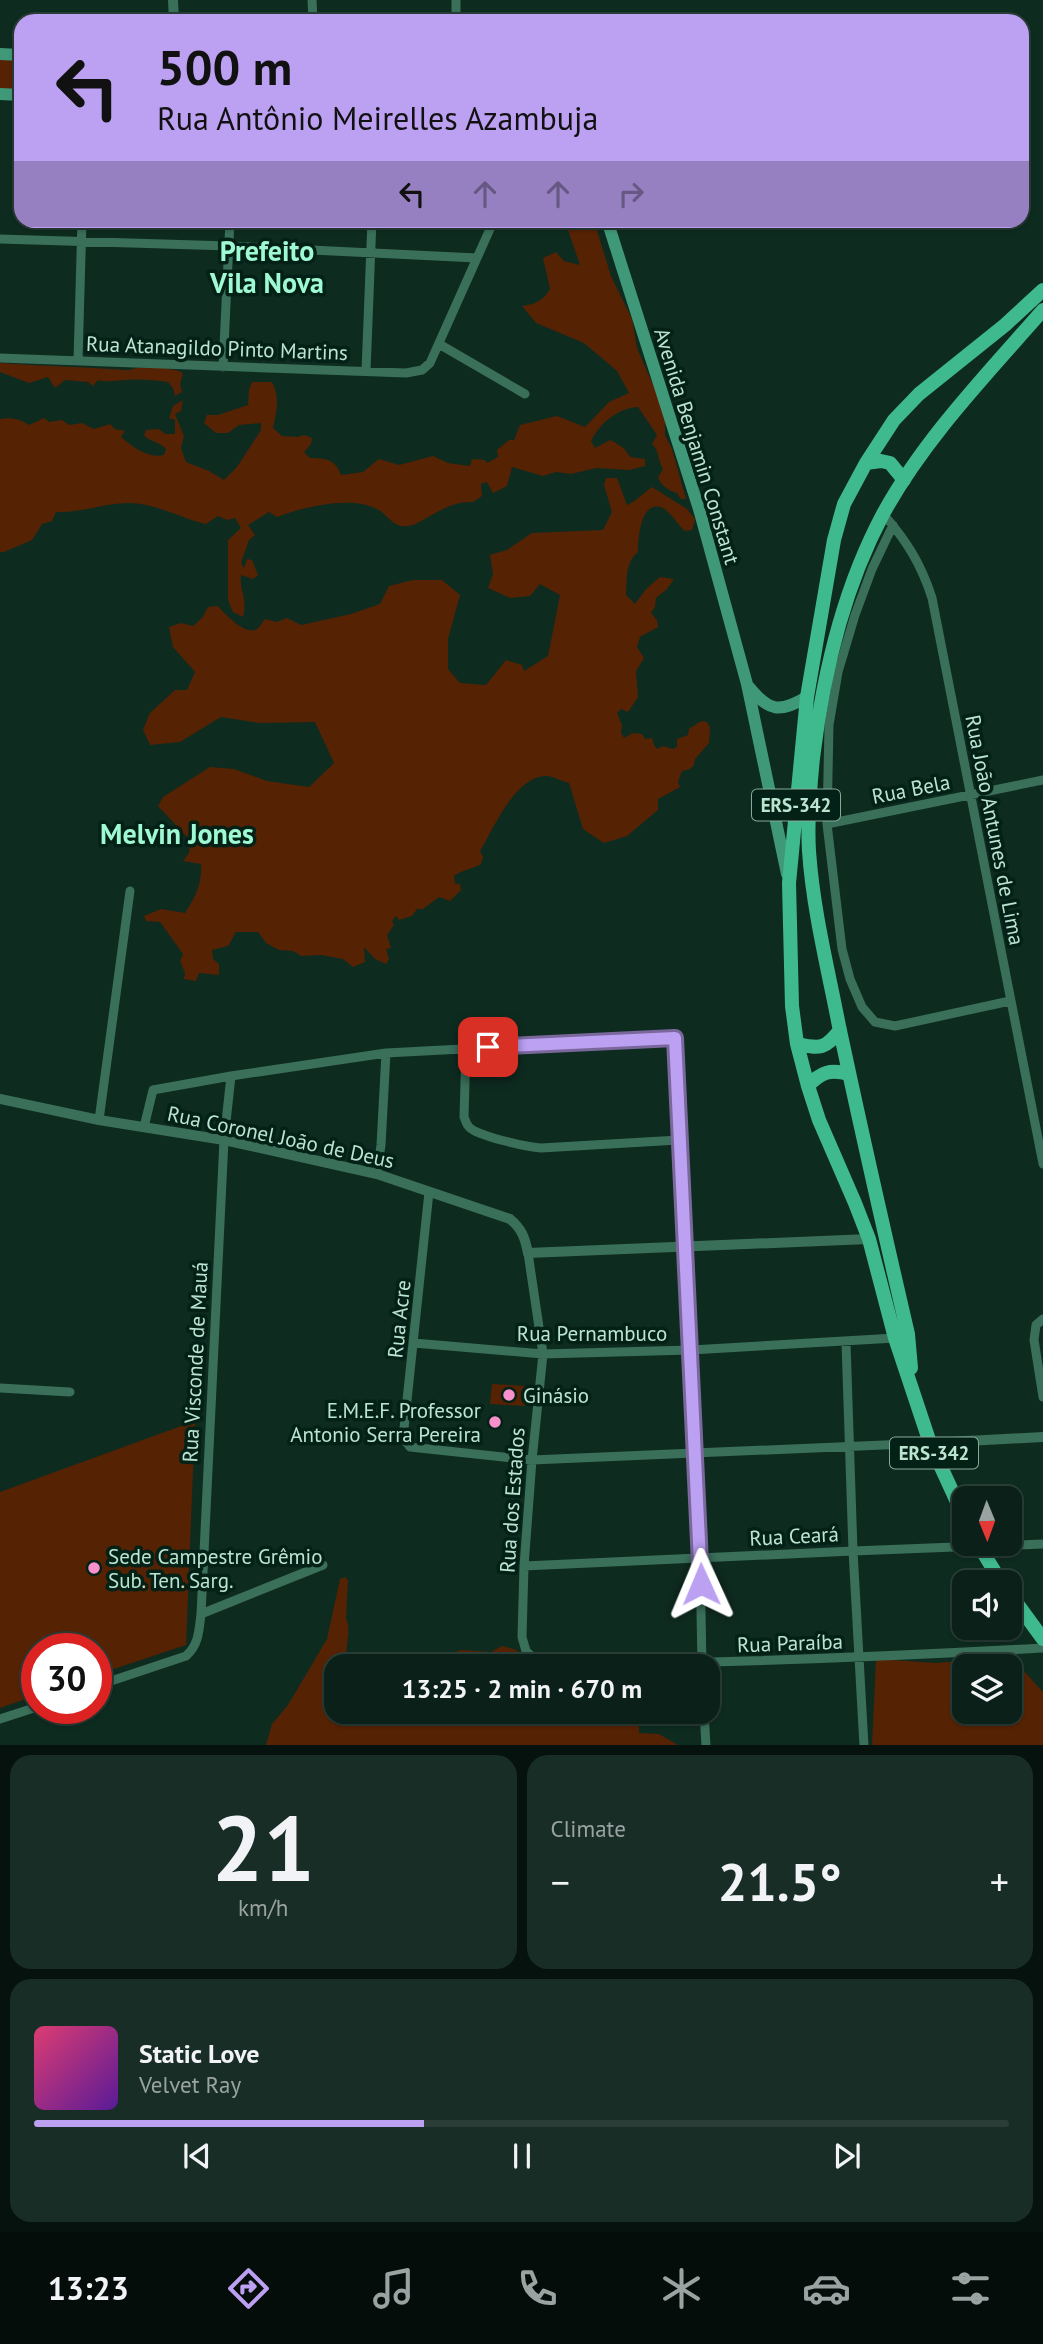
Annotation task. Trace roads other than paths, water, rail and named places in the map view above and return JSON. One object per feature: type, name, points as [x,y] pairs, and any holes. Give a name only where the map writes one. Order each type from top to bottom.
[{"type":"main road","name":"Avenida Benjamin Constant","points":[[610,228],[699,509],[747,684],[789,883]]},
{"type":"main road","name":"ERS-342","points":[[952,1491],[930,1443],[895,1338],[869,1239],[818,1120],[808,1086],[797,1044],[792,1006],[789,883],[807,697],[834,540],[845,504],[866,463],[894,420],[919,394],[1005,325],[1043,290]]},
{"type":"main road","name":"ERS-342","points":[[912,1387],[908,1334],[849,1074],[824,952],[810,863],[809,794],[817,724],[833,644],[858,570],[888,520],[904,481],[966,399],[1043,310]]},
{"type":"main road","points":[[866,463],[890,463],[904,481]]},
{"type":"main road","points":[[747,684],[762,703],[775,708],[790,707],[807,697]]},
{"type":"main road","points":[[797,1044],[819,1048],[829,1044],[840,1030]]},
{"type":"main road","points":[[808,1086],[819,1074],[834,1070],[849,1074]]},
{"type":"main road","points":[[1022,1610],[1043,1639]]},
{"type":"street","points":[[78,360],[82,228]]},
{"type":"street","points":[[223,367],[230,228]]},
{"type":"street","points":[[366,371],[372,228]]},
{"type":"street","points":[[490,228],[439,344],[525,394]]},
{"type":"street","points":[[0,239],[229,246],[477,258]]},
{"type":"street","name":"Rua Atanagildo Pinto Martins","points":[[0,358],[414,372],[422,370],[430,363],[439,344]]},
{"type":"street","points":[[888,520],[838,672],[829,725],[827,824],[842,949],[850,979],[862,1007],[875,1022],[895,1026],[1010,1001]]},
{"type":"street","name":"Rua João Antunes de Lima","points":[[888,520],[910,546],[932,598],[1043,1164]]},
{"type":"street","name":"Rua Bela","points":[[827,824],[1043,780]]},
{"type":"street","points":[[99,1120],[130,891]]},
{"type":"street","points":[[144,1127],[153,1090],[231,1076],[386,1053],[675,1038],[701,1558],[702,1654]]},
{"type":"street","points":[[466,1048],[464,1117],[467,1126],[475,1132],[527,1147],[541,1148],[679,1140]]},
{"type":"street","points":[[377,1174],[386,1053]]},
{"type":"street","name":"Rua Visconde de Mauá","points":[[112,1681],[186,1656],[197,1643],[201,1614],[224,1140],[231,1076]]},
{"type":"street","name":"Rua Coronel João de Deus","points":[[0,1099],[99,1120],[224,1140],[377,1174],[510,1219],[519,1226],[528,1253]]},
{"type":"street","name":"Rua Acre","points":[[429,1192],[403,1438],[410,1447],[532,1460]]},
{"type":"street","points":[[528,1253],[869,1239]]},
{"type":"street","name":"Rua dos Estados","points":[[528,1253],[543,1354],[524,1566],[522,1637],[529,1654]]},
{"type":"street","points":[[1043,1320],[1036,1325],[1034,1340],[1043,1397]]},
{"type":"street","name":"Rua Pernambuco","points":[[414,1343],[543,1354],[846,1343],[895,1338]]},
{"type":"street","points":[[846,1343],[853,1551],[864,1745]]},
{"type":"street","points":[[0,1388],[70,1392]]},
{"type":"street","points":[[532,1460],[1043,1437]]},
{"type":"street","points":[[1022,1545],[1043,1544]]},
{"type":"street","name":"Rua Ceará","points":[[524,1566],[952,1548]]},
{"type":"street","points":[[201,1614],[323,1565]]},
{"type":"street","name":"Rua Paraíba","points":[[720,1663],[1043,1648]]},
{"type":"street","points":[[0,1719],[21,1712]]},
{"type":"street","points":[[705,1724],[706,1745]]},
{"type":"place","name":"Ginásio","points":[[509,1395]]},
{"type":"place","name":"E.M.E.F. Professor Antonio Serra Pereira","points":[[495,1422]]},
{"type":"place","name":"Sede Campestre Grêmio Sub. Ten. Sarg.","points":[[94,1568]]},
{"type":"district","name":"Prefeito Vila Nova","points":[[267,266]]},
{"type":"district","name":"Melvin Jones","points":[[177,833]]}]
